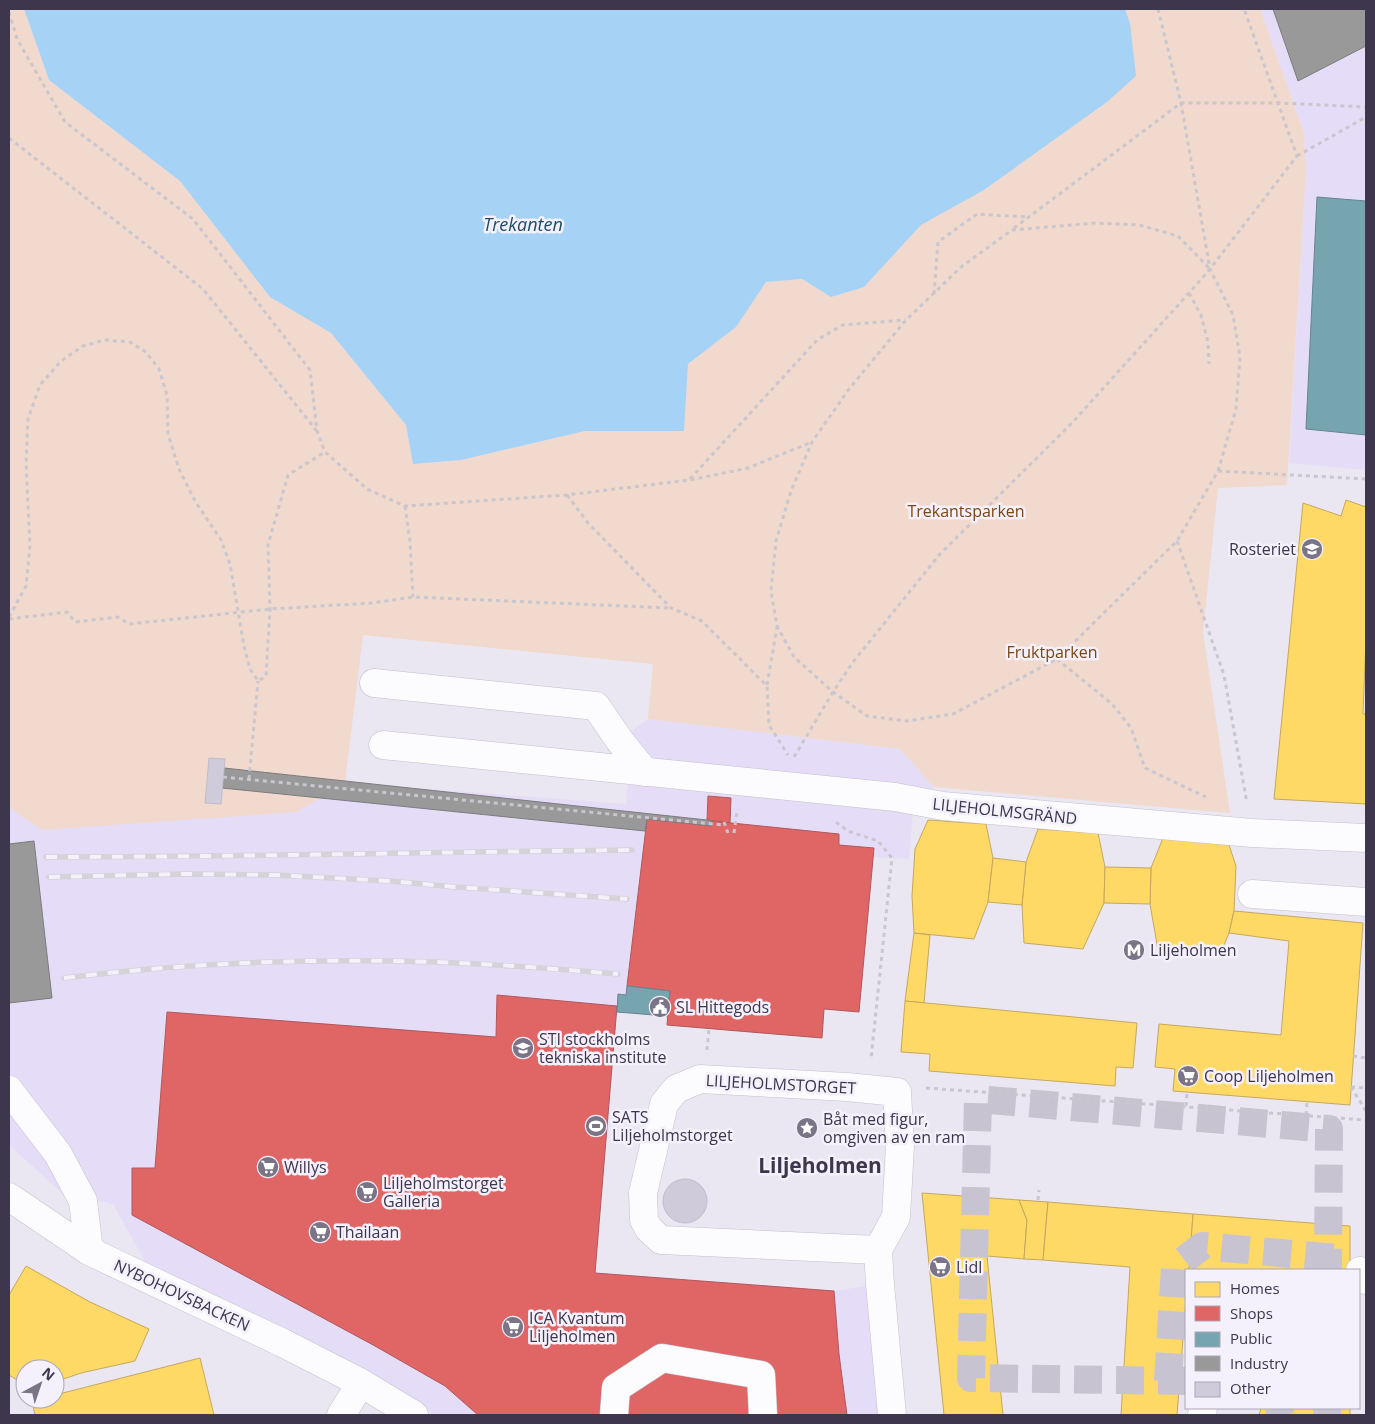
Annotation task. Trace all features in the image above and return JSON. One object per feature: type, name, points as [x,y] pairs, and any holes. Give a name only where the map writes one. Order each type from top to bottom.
[{"type":"street","points":[[374,682],[596,706],[645,772]]},
{"type":"street","name":"LILJEHOLMSGRÄND","points":[[383,745],[894,797],[943,806],[1252,833],[1366,838]]},
{"type":"street","points":[[1252,894],[1366,902]]},
{"type":"street","name":"LILJEHOLMSTORGET","points":[[878,1250],[661,1240],[644,1220],[643,1193],[664,1104],[676,1089],[700,1079],[897,1092]]},
{"type":"street","points":[[9,1090],[58,1154],[83,1201],[89,1251]]},
{"type":"street","points":[[892,1415],[878,1250],[896,1217],[900,1146],[897,1092]]},
{"type":"street","name":"NYBOHOVSBACKEN","points":[[9,1197],[89,1251],[283,1343],[361,1384],[414,1415]]},
{"type":"street","points":[[614,1415],[616,1388],[662,1358],[761,1375],[763,1415]]},
{"type":"street","points":[[341,1415],[361,1384]]},
{"type":"path","points":[[1158,9],[1181,103],[1210,270]]},
{"type":"path","points":[[1244,9],[1297,156]]},
{"type":"path","points":[[9,12],[17,39],[65,122],[193,219],[310,370],[317,431],[325,452],[368,489],[404,506],[566,495],[690,480],[748,468],[812,442]]},
{"type":"path","points":[[1012,230],[1095,223],[1139,225],[1178,236],[1210,270],[1233,315],[1240,357],[1236,409],[1218,470],[1177,541],[1057,659],[953,714],[907,720],[867,716],[833,692],[794,657],[777,626],[771,591],[776,541],[791,491],[812,442],[849,389],[906,320],[961,267],[1181,103],[1279,103],[1366,107]]},
{"type":"path","points":[[777,626],[767,686],[769,725],[792,762],[853,662],[940,554],[1072,423],[1210,270],[1297,156],[1366,117]]},
{"type":"path","points":[[9,138],[202,290],[317,431]]},
{"type":"path","points":[[934,294],[938,242],[977,214],[1029,217]]},
{"type":"path","points":[[1189,293],[1201,315],[1208,342],[1209,364]]},
{"type":"path","points":[[690,480],[817,340],[843,325],[906,320]]},
{"type":"path","points":[[9,618],[26,586],[30,546],[26,463],[28,419],[36,393],[40,384],[61,361],[83,346],[105,340],[130,342],[146,352],[159,369],[167,395],[168,434],[179,469],[195,501],[221,540],[230,564],[244,646],[250,669],[258,681],[249,779]]},
{"type":"path","points":[[258,681],[266,676],[270,609],[268,545],[288,475],[325,452]]},
{"type":"path","points":[[1218,470],[1366,479]]},
{"type":"path","points":[[566,495],[588,523],[670,608]]},
{"type":"path","points":[[404,506],[410,541],[413,597]]},
{"type":"path","points":[[1177,541],[1224,675],[1252,833]]},
{"type":"path","points":[[9,618],[68,612],[75,622],[118,617],[130,624],[270,609],[372,603],[413,597],[670,608],[702,621],[767,686]]},
{"type":"path","points":[[1057,659],[1112,704],[1131,728],[1145,768],[1213,800]]},
{"type":"path","points":[[223,777],[724,824],[728,832]]},
{"type":"path","points":[[834,820],[848,831],[878,841],[892,858],[868,1089]]},
{"type":"path","points":[[1353,1056],[1366,1058]]},
{"type":"path","points":[[897,1092],[919,1087],[1366,1120]]},
{"type":"path","points":[[1366,1088],[1351,1087],[1366,1111]]},
{"type":"path","points":[[1186,1107],[1187,1092]]},
{"type":"path","points":[[1306,1115],[1307,1102]]},
{"type":"path","points":[[1038,1200],[1039,1190]]},
{"type":"shaded area","points":[[1260,9],[1366,9],[1366,470],[1289,463],[1306,171],[1304,133]]},
{"type":"shaded area","points":[[648,719],[900,749],[934,787],[913,812],[909,859],[874,857],[859,1012],[824,1009],[822,1038],[667,1025],[667,1016],[617,1012],[595,1273],[834,1291],[880,1284],[897,1415],[435,1415],[364,1375],[151,1272],[113,1204],[61,1192],[9,1145],[9,807],[42,830],[345,783],[626,804],[628,783],[607,749]]},
{"type":"green space","name":"Trekantsparken","points":[[9,9],[24,9],[49,80],[180,181],[270,297],[331,333],[406,425],[413,464],[461,460],[585,431],[683,431],[688,364],[736,327],[766,282],[802,279],[831,297],[864,287],[921,225],[984,190],[1107,102],[1130,23],[1125,9],[1260,9],[1304,133],[1306,171],[1287,485],[1218,488],[1203,632],[1230,813],[934,787],[900,749],[648,719],[653,664],[363,635],[345,783],[297,812],[42,830],[9,807]]},
{"type":"water","name":"Trekanten","points":[[24,9],[1125,9],[1130,23],[1136,76],[1107,102],[984,190],[921,225],[864,287],[831,297],[802,279],[766,282],[736,327],[688,364],[684,431],[585,431],[461,460],[413,464],[406,425],[331,333],[270,297],[180,181],[49,80]]},
{"type":"building: Homes","points":[[1346,500],[1366,507],[1366,637],[1363,714],[1366,714],[1366,804],[1274,799],[1303,503],[1341,516]]},
{"type":"building: Homes","points":[[928,820],[986,824],[993,858],[988,902],[974,939],[914,933],[912,896],[915,849]]},
{"type":"building: Homes","points":[[1038,829],[1098,833],[1105,867],[1104,903],[1083,949],[1024,943],[1022,905],[1026,862]]},
{"type":"building: Homes","points":[[1163,838],[1229,845],[1236,866],[1234,911],[1229,933],[1220,955],[1158,950],[1150,904],[1151,868]]},
{"type":"building: Homes","points":[[993,858],[1026,862],[1022,905],[988,902]]},
{"type":"building: Homes","points":[[1105,867],[1151,868],[1150,904],[1104,903]]},
{"type":"building: Homes","points":[[1234,911],[1363,923],[1350,1105],[1173,1091],[1175,1069],[1155,1067],[1159,1024],[1281,1035],[1289,941],[1229,933]]},
{"type":"building: Homes","points":[[914,933],[930,935],[924,1003],[905,1001]]},
{"type":"building: Homes","points":[[905,1001],[1137,1023],[1133,1068],[1116,1067],[1115,1086],[929,1071],[930,1054],[901,1052]]},
{"type":"building: Homes","points":[[922,1193],[1019,1200],[1027,1220],[1024,1259],[987,1256],[1003,1415],[944,1415]]},
{"type":"building: Homes","points":[[1019,1200],[1048,1202],[1043,1260],[1024,1259],[1027,1220]]},
{"type":"building: Homes","points":[[1048,1202],[1193,1214],[1189,1269],[1185,1269],[1185,1314],[1177,1415],[1121,1415],[1130,1267],[1043,1260]]},
{"type":"building: Homes","points":[[1193,1214],[1350,1226],[1350,1269],[1189,1269]]},
{"type":"building: Homes","points":[[26,1266],[90,1302],[149,1329],[135,1361],[65,1379],[65,1359],[15,1359],[15,1379],[9,1375],[9,1295]]},
{"type":"building: Homes","points":[[200,1358],[214,1415],[35,1415],[34,1409],[65,1409],[65,1392]]},
{"type":"building: Homes","points":[[1261,1409],[1350,1409],[1350,1415],[1259,1415]]},
{"type":"building: Shops","points":[[708,796],[731,798],[730,823],[707,820]]},
{"type":"building: Shops","points":[[647,819],[712,826],[712,821],[839,834],[839,845],[874,848],[859,1012],[824,1009],[822,1038],[667,1025],[670,991],[627,986]]},
{"type":"building: Shops","name":"Liljeholmstorget Galleria","points":[[497,995],[617,1006],[595,1273],[834,1291],[839,1354],[847,1415],[478,1415],[445,1386],[375,1346],[132,1215],[132,1168],[155,1168],[167,1012],[496,1037]]},
{"type":"building: Public","points":[[1317,197],[1366,201],[1366,435],[1306,429]]},
{"type":"building: Public","points":[[627,986],[670,991],[667,1016],[617,1012],[618,994],[626,995]]},
{"type":"building: Industry","points":[[1273,9],[1366,9],[1366,46],[1298,81]]},
{"type":"building: Industry","points":[[224,768],[707,820],[712,821],[712,826],[647,819],[645,831],[222,788]]},
{"type":"building: Industry","points":[[34,841],[52,998],[9,1003],[9,844]]},
{"type":"building: Other","points":[[209,758],[225,759],[221,804],[205,803]]},
{"type":"building: Other","points":[[689,1179],[701,1185],[706,1192],[706,1210],[701,1217],[694,1222],[681,1223],[673,1220],[666,1213],[663,1197],[666,1189],[673,1182]]},
{"type":"tunnel","points":[[1185,1381],[971,1378],[978,1099],[1329,1129],[1328,1269]]},
{"type":"tunnel","points":[[1168,1381],[1175,1267],[1202,1246],[1336,1258],[1345,1264]]},
{"type":"tunnel","points":[[1279,1409],[1280,1415]]},
{"type":"tunnel","points":[[1327,1409],[1327,1415]]},
{"type":"railway","points":[[46,857],[632,850]]},
{"type":"railway","points":[[49,877],[186,874],[275,875],[390,881],[627,899]]},
{"type":"railway","points":[[64,978],[202,965],[295,961],[457,963],[618,974]]},
{"type":"place","name":"Rosteriet","points":[[1312,549]]},
{"type":"place","name":"Liljeholmen","points":[[1134,950]]},
{"type":"place","name":"SL Hittegods","points":[[660,1007]]},
{"type":"place","name":"STI stockholms tekniska institute","points":[[523,1048]]},
{"type":"place","name":"Coop Liljeholmen","points":[[1188,1076]]},
{"type":"place","name":"SATS Liljeholmstorget","points":[[596,1126]]},
{"type":"place","name":"Båt med figur, omgiven av en ram","points":[[807,1128]]},
{"type":"place","name":"Willys","points":[[268,1167]]},
{"type":"place","name":"Liljeholmstorget Galleria","points":[[367,1192]]},
{"type":"place","name":"Thailaan","points":[[320,1232]]},
{"type":"place","name":"Lidl","points":[[940,1267]]},
{"type":"place","name":"ICA Kvantum Liljeholmen","points":[[513,1327]]},
{"type":"district","name":"Liljeholmen","points":[[820,1165]]},
{"type":"park label","name":"Fruktparken","points":[[1052,652]]}]
